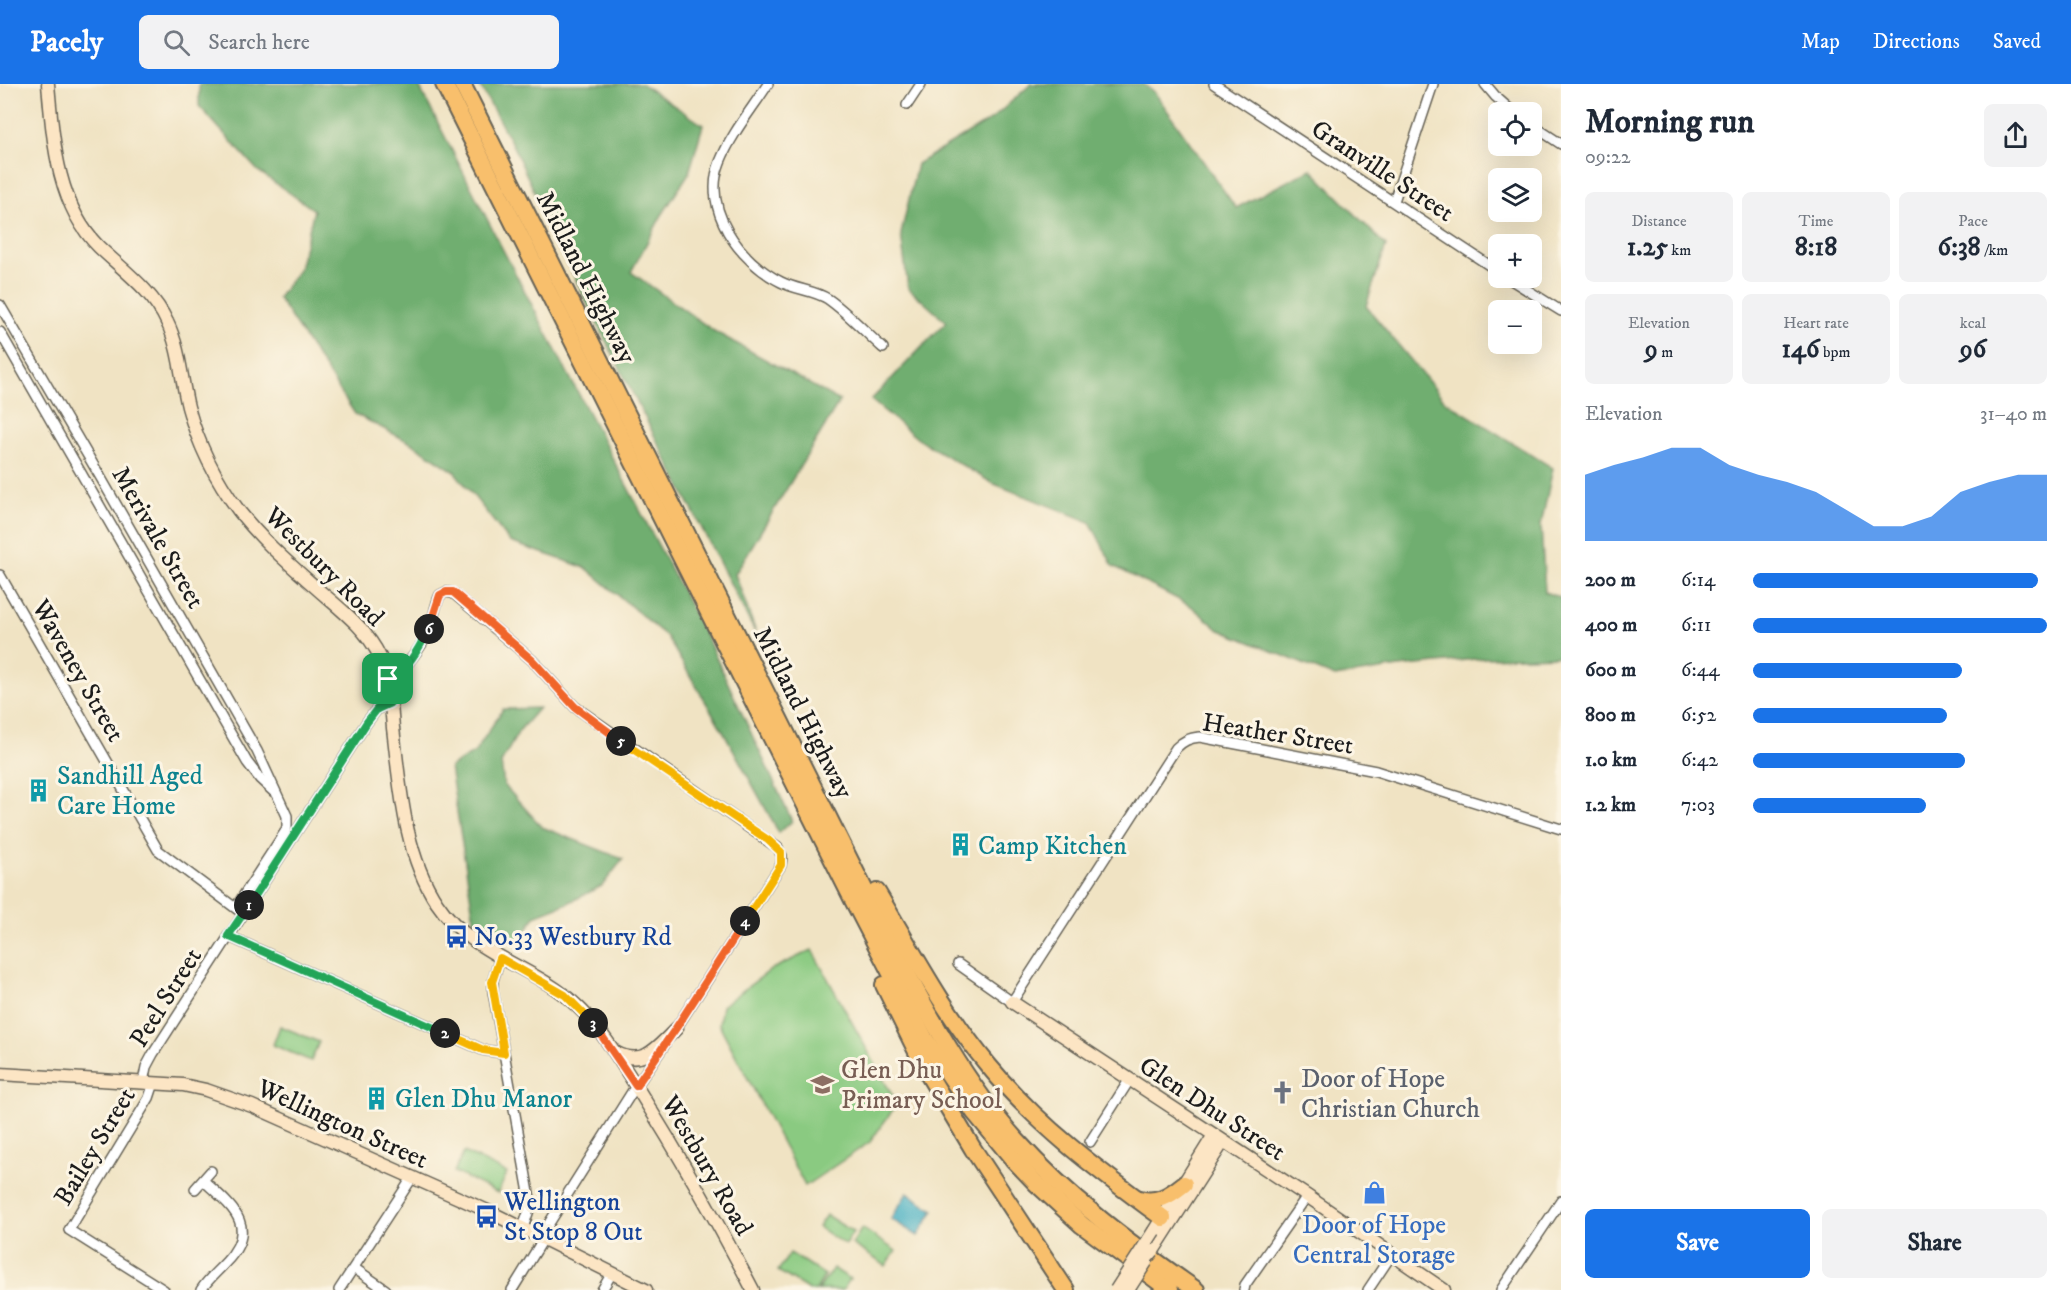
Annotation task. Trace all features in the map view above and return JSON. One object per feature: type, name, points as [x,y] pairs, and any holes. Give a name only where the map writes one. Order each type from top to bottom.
[{"type":"highway","name":"Midland Highway","points":[[444,84],[767,731],[921,1031],[956,1087],[991,1134],[1036,1183],[1082,1225],[1170,1290]]},
{"type":"highway","name":"Midland Highway","points":[[462,84],[918,994],[950,1049],[980,1093],[1017,1140],[1077,1200],[1120,1235],[1196,1290]]},
{"type":"highway","points":[[767,731],[819,853],[915,1049],[973,1149],[1066,1290]]},
{"type":"highway","points":[[803,764],[931,984],[968,1040],[1007,1087],[1050,1131],[1133,1196],[1162,1227]]},
{"type":"highway","points":[[1133,1196],[1148,1201],[1160,1200],[1184,1184]]},
{"type":"highway","points":[[1041,1253],[1057,1290]]},
{"type":"main road","name":"Westbury Road","points":[[48,84],[58,159],[68,200],[87,233],[144,289],[165,316],[174,341],[195,430],[222,486],[268,545],[348,616],[374,645],[388,679],[408,828],[424,879],[439,905],[457,927],[500,958],[565,995],[581,1009],[614,1052],[675,1149],[722,1229],[753,1290]]},
{"type":"main road","name":"Glen Dhu Street","points":[[1012,1002],[1307,1196],[1444,1290]]},
{"type":"main road","points":[[614,1052],[628,1058],[643,1056],[655,1049],[676,1028]]},
{"type":"main road","name":"Wellington Street","points":[[0,1074],[149,1082],[206,1090],[252,1106],[523,1228],[646,1290]]},
{"type":"main road","points":[[1128,1290],[1153,1251],[1162,1227],[1184,1184],[1218,1138]]},
{"type":"main road","points":[[1116,1290],[1162,1227],[1218,1138]]},
{"type":"main road","points":[[1122,1290],[1153,1251]]},
{"type":"street","points":[[768,84],[719,162],[715,178],[715,192],[724,225],[742,251],[754,263],[780,282],[817,293],[829,300],[883,348]]},
{"type":"street","points":[[907,105],[921,84]]},
{"type":"street","name":"Granville Street","points":[[1214,84],[1488,264]]},
{"type":"street","points":[[1394,201],[1433,84]]},
{"type":"street","points":[[1485,84],[1501,102]]},
{"type":"street","points":[[1542,132],[1561,144]]},
{"type":"street","points":[[1525,288],[1561,310]]},
{"type":"street","name":"Merivale Street","points":[[0,305],[257,751],[286,816],[287,827],[239,911]]},
{"type":"street","name":"Merivale Street","points":[[0,332],[247,762],[276,794]]},
{"type":"street","name":"Waveney Street","points":[[0,575],[158,850],[239,911]]},
{"type":"street","points":[[388,679],[399,673],[406,665],[429,630],[440,595],[453,592],[532,660],[575,707],[605,730],[768,840],[781,852],[781,865],[636,1086],[542,1237],[512,1290]]},
{"type":"street","name":"Peel Street","points":[[149,1082],[146,1067],[228,936],[239,911],[367,722],[377,709],[390,703]]},
{"type":"street","name":"Heather Street","points":[[1012,1002],[1176,748],[1190,738],[1200,737],[1376,771],[1561,829]]},
{"type":"street","points":[[228,936],[483,1050],[504,1053]]},
{"type":"street","points":[[500,958],[492,982],[531,1204],[523,1228]]},
{"type":"street","name":"Glen Dhu Street","points":[[957,964],[1012,1002]]},
{"type":"street","points":[[1090,1142],[1130,1079]]},
{"type":"street","name":"Bailey Street","points":[[149,1082],[149,1098],[69,1230],[164,1290]]},
{"type":"street","points":[[195,1189],[211,1171]]},
{"type":"street","points":[[339,1290],[412,1178]]},
{"type":"street","points":[[201,1290],[211,1275],[226,1263],[235,1251],[242,1235],[241,1221],[238,1216],[204,1181]]},
{"type":"street","points":[[1244,1290],[1245,1285],[1307,1196]]},
{"type":"street","points":[[1501,1290],[1561,1201]]},
{"type":"street","points":[[1368,1290],[1392,1254]]},
{"type":"street","points":[[354,1268],[386,1290]]},
{"type":"street","points":[[602,1290],[612,1273]]},
{"type":"green space","points":[[199,84],[418,84],[708,640],[792,821],[779,833],[723,731],[667,637],[586,568],[510,542],[454,471],[413,444],[355,414],[278,298],[299,269],[314,210],[258,171],[199,106]]},
{"type":"green space","points":[[479,84],[642,84],[703,125],[689,173],[662,215],[631,272],[714,331],[840,401],[735,574],[758,638],[592,314],[512,144]]},
{"type":"green space","points":[[1031,84],[1143,84],[1155,93],[1236,208],[1311,169],[1386,246],[1366,306],[1445,401],[1553,468],[1541,525],[1545,592],[1561,598],[1561,656],[1485,658],[1399,667],[1335,677],[1218,629],[1191,606],[1113,566],[1090,522],[992,483],[918,439],[871,400],[946,322],[908,288],[901,234],[917,164],[992,119]]},
{"type":"green space","points":[[539,708],[519,731],[501,763],[504,785],[542,827],[623,859],[602,886],[535,916],[519,943],[475,926],[450,767],[475,752],[503,709]]},
{"type":"green space","points":[[812,950],[897,1104],[870,1142],[805,1186],[719,1024],[722,1006],[772,969]]},
{"type":"green space","points":[[280,1026],[319,1042],[311,1061],[273,1045]]},
{"type":"green space","points":[[464,1152],[507,1173],[498,1193],[454,1172]]},
{"type":"green space","points":[[826,1215],[853,1232],[845,1245],[818,1227]]},
{"type":"green space","points":[[862,1228],[896,1251],[886,1266],[852,1244]]},
{"type":"green space","points":[[790,1253],[825,1275],[816,1290],[809,1290],[778,1271]]},
{"type":"green space","points":[[833,1268],[850,1279],[843,1290],[818,1290]]},
{"type":"water","points":[[907,1193],[934,1210],[918,1236],[891,1219]]},
{"type":"place","name":"Sandhill Aged Care Home","points":[[39,790]]},
{"type":"place","name":"Camp Kitchen","points":[[960,845]]},
{"type":"place","name":"No.33 Westbury Rd","points":[[456,936]]},
{"type":"place","name":"Glen Dhu Primary School","points":[[823,1084]]},
{"type":"place","name":"Door of Hope Christian Church","points":[[1283,1093]]},
{"type":"place","name":"Glen Dhu Manor","points":[[377,1098]]},
{"type":"place","name":"Door of Hope Central Storage","points":[[1374,1193]]},
{"type":"place","name":"Wellington St Stop 8 Out","points":[[486,1216]]},
{"type":"route","points":[[453,592],[532,660],[575,707],[605,730],[768,840],[781,852],[782,861],[778,870],[636,1086],[614,1052],[581,1009],[548,984],[500,958],[492,982],[504,1053],[483,1050],[228,936],[367,722],[377,709],[390,703],[388,679],[399,673],[415,653],[429,630],[440,595],[453,592]]}]
